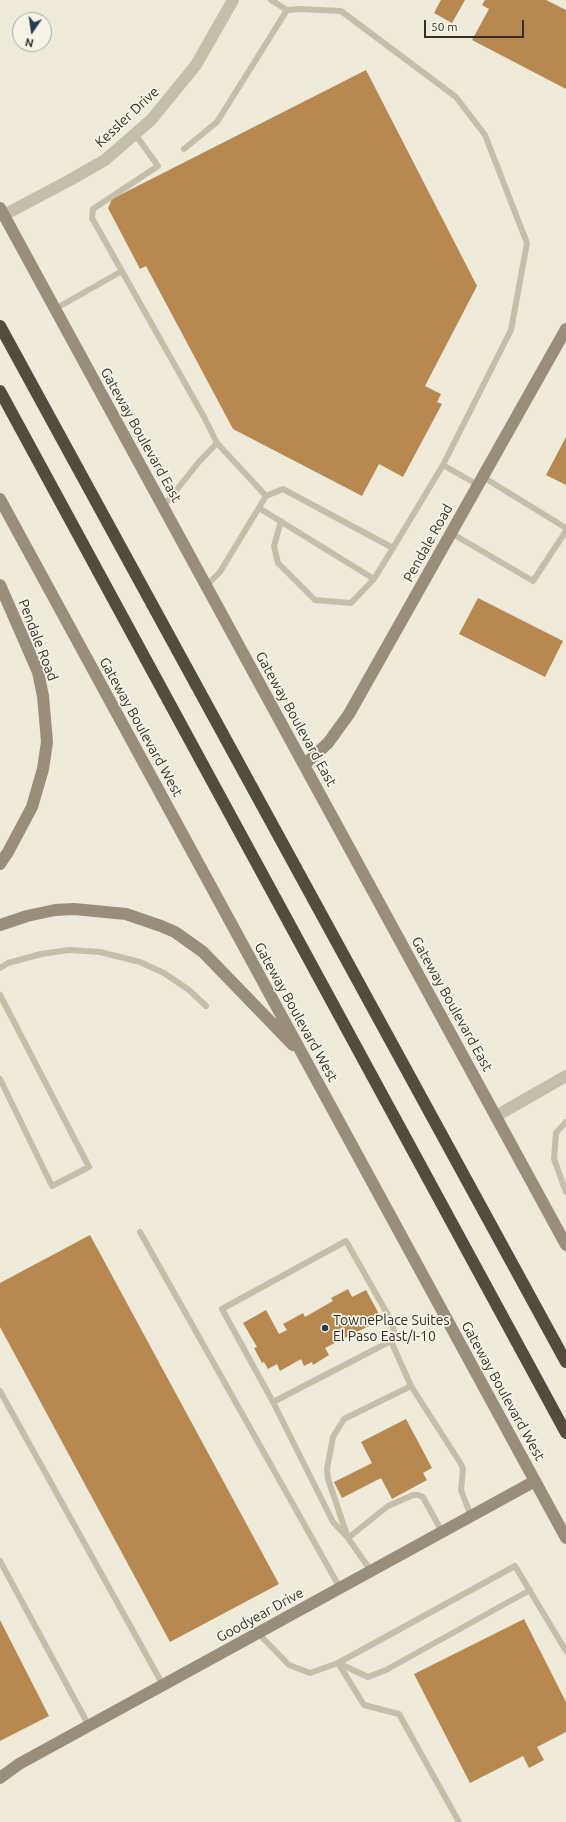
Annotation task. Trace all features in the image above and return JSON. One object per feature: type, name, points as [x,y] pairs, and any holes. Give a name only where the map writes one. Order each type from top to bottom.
[{"type":"highway","points":[[0,326],[566,1362]]},
{"type":"highway","points":[[0,391],[566,1433]]},
{"type":"main road","name":"Gateway Boulevard East","points":[[2,212],[566,1245]]},
{"type":"main road","name":"Pendale Road","points":[[304,765],[328,743],[349,714],[566,329]]},
{"type":"main road","name":"Gateway Boulevard West","points":[[0,499],[566,1538]]},
{"type":"main road","name":"Pendale Road","points":[[0,585],[38,672],[43,696],[47,742],[43,769],[32,807],[0,864]]},
{"type":"main road","points":[[0,925],[27,916],[55,910],[74,909],[126,914],[175,932],[203,952],[304,1058]]},
{"type":"main road","name":"Goodyear Drive","points":[[0,1778],[19,1764],[535,1481]]},
{"type":"street","name":"Kessler Drive","points":[[2,212],[70,180],[105,160],[135,134],[166,102],[196,66],[233,0]]},
{"type":"street","points":[[496,1116],[566,1076]]},
{"type":"lane","points":[[271,0],[287,10],[300,9],[341,11],[456,97],[485,135],[527,243],[511,330],[443,465],[374,579],[351,603],[315,600],[278,563],[274,546],[281,522]]},
{"type":"lane","points":[[184,149],[217,122],[287,10]]},
{"type":"lane","points":[[135,134],[158,166],[93,209],[92,218],[204,417],[217,443],[266,496]]},
{"type":"lane","points":[[55,309],[122,271]]},
{"type":"lane","points":[[163,507],[198,463],[217,443]]},
{"type":"lane","points":[[443,465],[480,481],[566,530],[533,581],[451,533]]},
{"type":"lane","points":[[206,586],[220,572],[266,496],[283,489],[393,548]]},
{"type":"lane","points":[[259,508],[374,579]]},
{"type":"lane","points":[[0,968],[40,954],[69,950],[100,952],[140,962],[164,973],[189,990],[206,1006]]},
{"type":"lane","points":[[0,995],[89,1167],[52,1186],[0,1079]]},
{"type":"lane","points":[[566,1122],[556,1133],[554,1159],[566,1192]]},
{"type":"lane","points":[[140,1232],[340,1588]]},
{"type":"lane","points":[[371,1571],[348,1538],[333,1522],[274,1402],[222,1309],[346,1241],[392,1322],[394,1332],[391,1341],[411,1386],[461,1464],[463,1469],[461,1490],[471,1516]]},
{"type":"lane","points":[[274,1402],[391,1341]]},
{"type":"lane","points":[[348,1538],[328,1479],[327,1469],[333,1437],[344,1419],[411,1386]]},
{"type":"lane","points":[[0,1391],[163,1685]]},
{"type":"lane","points":[[348,1538],[388,1506],[418,1494],[423,1497],[442,1532]]},
{"type":"lane","points":[[0,1561],[89,1726]]},
{"type":"lane","points":[[258,1633],[289,1664],[310,1673],[338,1664],[515,1566],[566,1651]]},
{"type":"lane","points":[[338,1664],[368,1677],[386,1670],[530,1590]]},
{"type":"lane","points":[[338,1664],[364,1705],[400,1714],[459,1822]]},
{"type":"building","points":[[441,0],[465,0],[452,23],[434,13]]},
{"type":"building","points":[[485,0],[546,0],[566,10],[566,89],[472,40],[489,9],[482,5]]},
{"type":"building","points":[[366,70],[477,286],[425,386],[441,394],[437,402],[442,404],[403,477],[379,464],[362,496],[233,429],[146,266],[140,269],[108,208],[112,199]]},
{"type":"building","points":[[566,437],[566,485],[546,475]]},
{"type":"building","points":[[478,598],[563,641],[545,677],[459,634]]},
{"type":"building","points":[[90,1235],[279,1584],[170,1642],[0,1327],[0,1283]]},
{"type":"building","name":"TownePlace Suites El Paso East/I-10","points":[[348,1289],[352,1297],[366,1290],[379,1314],[366,1321],[369,1326],[325,1348],[329,1355],[313,1365],[312,1362],[304,1366],[301,1359],[280,1371],[277,1364],[268,1369],[264,1362],[262,1363],[254,1348],[257,1347],[243,1323],[266,1310],[279,1334],[287,1330],[283,1324],[303,1313],[305,1317],[333,1301],[331,1298]]},
{"type":"building","points":[[406,1419],[432,1468],[423,1473],[427,1480],[392,1499],[381,1478],[342,1498],[334,1482],[372,1463],[361,1442]]},
{"type":"building","points":[[524,1619],[566,1702],[566,1732],[537,1747],[544,1760],[529,1768],[523,1756],[470,1783],[414,1674]]},
{"type":"building","points":[[0,1620],[49,1716],[0,1741]]},
{"type":"place","name":"TownePlace Suites El Paso East/I-10","points":[[325,1328]]}]
